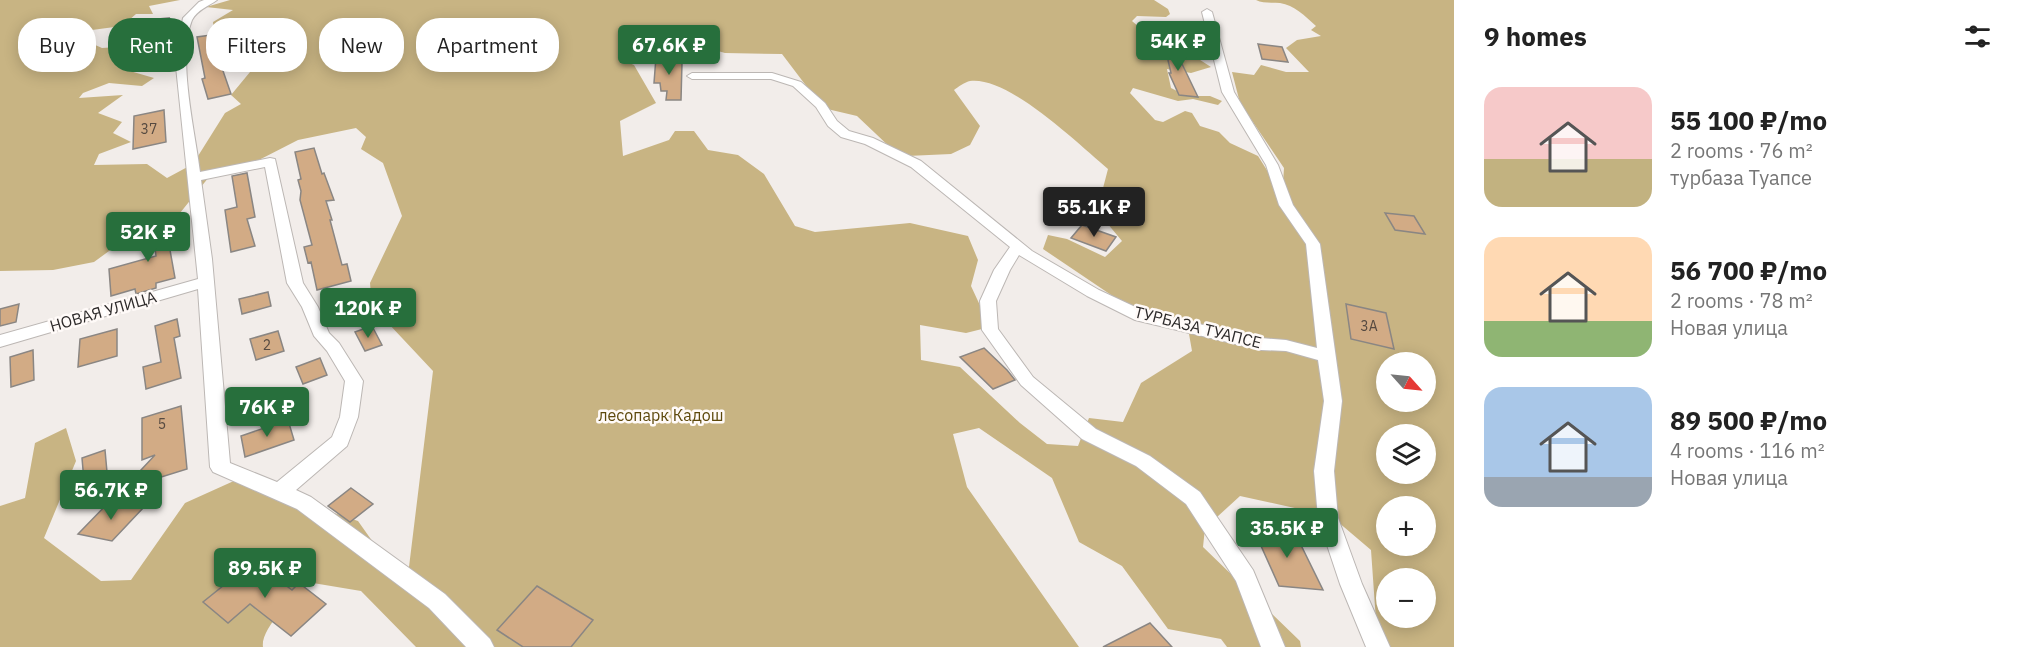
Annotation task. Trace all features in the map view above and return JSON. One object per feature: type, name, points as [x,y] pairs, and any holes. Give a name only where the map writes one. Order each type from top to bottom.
[{"type":"street","points":[[212,0],[202,4],[188,18],[180,57],[184,103],[196,177],[220,467],[243,478],[281,491],[304,503],[437,601],[482,647]]},
{"type":"street","points":[[1207,12],[1228,92],[1272,165],[1286,205],[1313,244],[1322,300],[1326,356],[1333,401],[1324,471],[1328,518],[1351,584],[1378,647]]},
{"type":"street","name":"ТУРБАЗА ТУАПСЕ","points":[[692,76],[772,76],[797,84],[821,105],[832,123],[845,134],[869,141],[916,164],[1027,254],[1093,293],[1141,316],[1261,344],[1293,346],[1326,356]]},
{"type":"street","points":[[196,177],[270,162],[295,283],[310,306],[322,336],[333,347],[354,381],[349,417],[340,441],[281,491]]},
{"type":"street","points":[[1018,246],[1002,270],[988,301],[990,330],[1027,381],[1089,434],[1143,461],[1193,498],[1245,578],[1273,647]]},
{"type":"street","name":"НОВАЯ УЛИЦА","points":[[0,340],[206,282]]},
{"type":"green space","name":"лесопарк Кадош","points":[[0,0],[180,0],[149,6],[153,14],[136,14],[131,18],[108,18],[108,28],[96,29],[96,18],[18,18],[18,72],[96,72],[96,45],[108,48],[108,72],[133,72],[154,78],[142,86],[109,83],[83,93],[79,98],[123,95],[98,113],[122,122],[113,133],[131,142],[99,154],[94,165],[147,164],[167,178],[193,164],[225,113],[241,104],[231,95],[250,72],[307,72],[307,18],[220,18],[233,10],[206,7],[230,0],[1154,0],[1168,9],[1170,14],[1166,17],[1137,16],[1132,21],[1163,48],[1155,57],[1175,62],[1197,58],[1211,67],[1191,73],[1167,69],[1171,88],[1187,96],[1210,96],[1222,101],[1218,105],[1193,99],[1178,101],[1133,88],[1130,93],[1155,120],[1163,122],[1185,111],[1192,113],[1200,126],[1219,132],[1230,143],[1258,156],[1275,183],[1283,183],[1284,168],[1240,103],[1232,72],[1254,75],[1261,65],[1286,72],[1309,72],[1286,48],[1297,40],[1321,36],[1311,30],[1316,26],[1295,9],[1285,4],[1256,0],[1454,0],[1454,647],[1384,647],[1378,628],[1436,628],[1436,568],[1376,568],[1376,621],[1371,550],[1331,516],[1240,496],[1205,528],[1203,547],[1300,641],[1301,647],[1227,647],[1221,639],[1168,629],[1122,566],[1079,542],[1052,478],[979,428],[953,434],[967,487],[1079,647],[416,647],[361,591],[307,582],[272,622],[263,647],[0,647],[0,506],[25,498],[35,443],[66,428],[76,461],[44,538],[101,581],[131,580],[185,503],[236,480],[358,521],[392,569],[409,567],[433,371],[372,306],[370,283],[402,216],[383,163],[361,149],[366,137],[356,128],[298,140],[255,162],[213,172],[180,213],[146,224],[94,262],[53,270],[0,271]],"holes":[[[700,46],[725,53],[782,54],[823,108],[857,116],[894,151],[907,156],[951,154],[970,145],[980,126],[954,90],[966,82],[986,82],[1023,100],[1108,169],[1097,211],[1122,241],[1105,257],[1067,239],[1048,235],[1043,249],[1129,307],[1177,319],[1189,334],[1192,351],[1141,383],[1123,422],[1089,418],[1078,446],[1047,444],[1020,423],[960,367],[921,360],[920,325],[966,333],[990,327],[971,286],[978,260],[968,236],[910,223],[815,232],[795,226],[764,174],[738,155],[708,150],[694,131],[675,131],[669,140],[623,156],[620,121],[656,103],[634,65],[622,60],[647,52],[691,54]]]},
{"type":"building","points":[[206,36],[206,72],[223,72],[231,94],[208,99],[202,79],[205,78],[197,37]]},
{"type":"building","points":[[1169,37],[1198,97],[1179,95],[1169,73],[1171,73],[1163,39]]},
{"type":"building","points":[[1258,44],[1282,47],[1288,62],[1262,59]]},
{"type":"building","points":[[667,54],[682,63],[681,100],[666,100],[667,91],[661,91],[660,83],[654,83],[656,57]]},
{"type":"building","points":[[164,110],[166,142],[133,149],[134,116]]},
{"type":"building","points":[[314,148],[322,174],[324,173],[334,200],[326,201],[342,265],[347,264],[351,281],[317,290],[311,262],[308,263],[304,247],[312,245],[300,200],[301,191],[298,180],[301,179],[295,152]]},
{"type":"building","points":[[247,173],[255,217],[247,219],[255,246],[231,252],[225,210],[237,207],[232,176]]},
{"type":"building","points":[[1385,213],[1414,216],[1425,234],[1395,230]]},
{"type":"building","points":[[178,217],[182,235],[168,239],[175,278],[156,283],[156,288],[136,294],[135,289],[111,296],[109,269],[156,256],[152,223]]},
{"type":"building","points":[[1082,225],[1116,237],[1106,251],[1071,238]]},
{"type":"building","points":[[268,292],[271,306],[242,314],[239,299]]},
{"type":"building","points":[[19,304],[16,322],[0,326],[0,309]]},
{"type":"building","points":[[1346,304],[1386,313],[1394,349],[1351,339]]},
{"type":"building","points":[[177,319],[180,336],[174,338],[181,378],[146,389],[143,367],[161,362],[155,326]]},
{"type":"building","points":[[372,326],[382,345],[365,351],[355,332]]},
{"type":"building","points":[[117,329],[117,356],[78,367],[80,339]]},
{"type":"building","points":[[278,331],[284,351],[256,360],[250,339]]},
{"type":"building","points":[[984,348],[1015,380],[993,389],[960,357]]},
{"type":"building","points":[[33,350],[34,380],[11,387],[10,357]]},
{"type":"building","points":[[320,358],[327,375],[303,384],[296,367]]},
{"type":"building","points":[[181,406],[187,469],[139,484],[140,471],[155,455],[142,460],[142,418]]},
{"type":"building","points":[[288,420],[294,440],[245,457],[241,436]]},
{"type":"building","points":[[105,450],[107,472],[84,481],[82,458]]},
{"type":"building","points":[[351,488],[373,504],[350,522],[328,506]]},
{"type":"building","points":[[111,500],[144,507],[112,541],[78,534]]},
{"type":"building","points":[[1253,528],[1294,531],[1323,590],[1279,586]]},
{"type":"building","points":[[254,561],[292,590],[299,583],[326,604],[291,636],[250,604],[228,623],[203,602]]},
{"type":"building","points":[[537,586],[593,620],[571,647],[523,647],[497,630]]},
{"type":"building","points":[[1150,623],[1172,647],[1103,647]]}]
